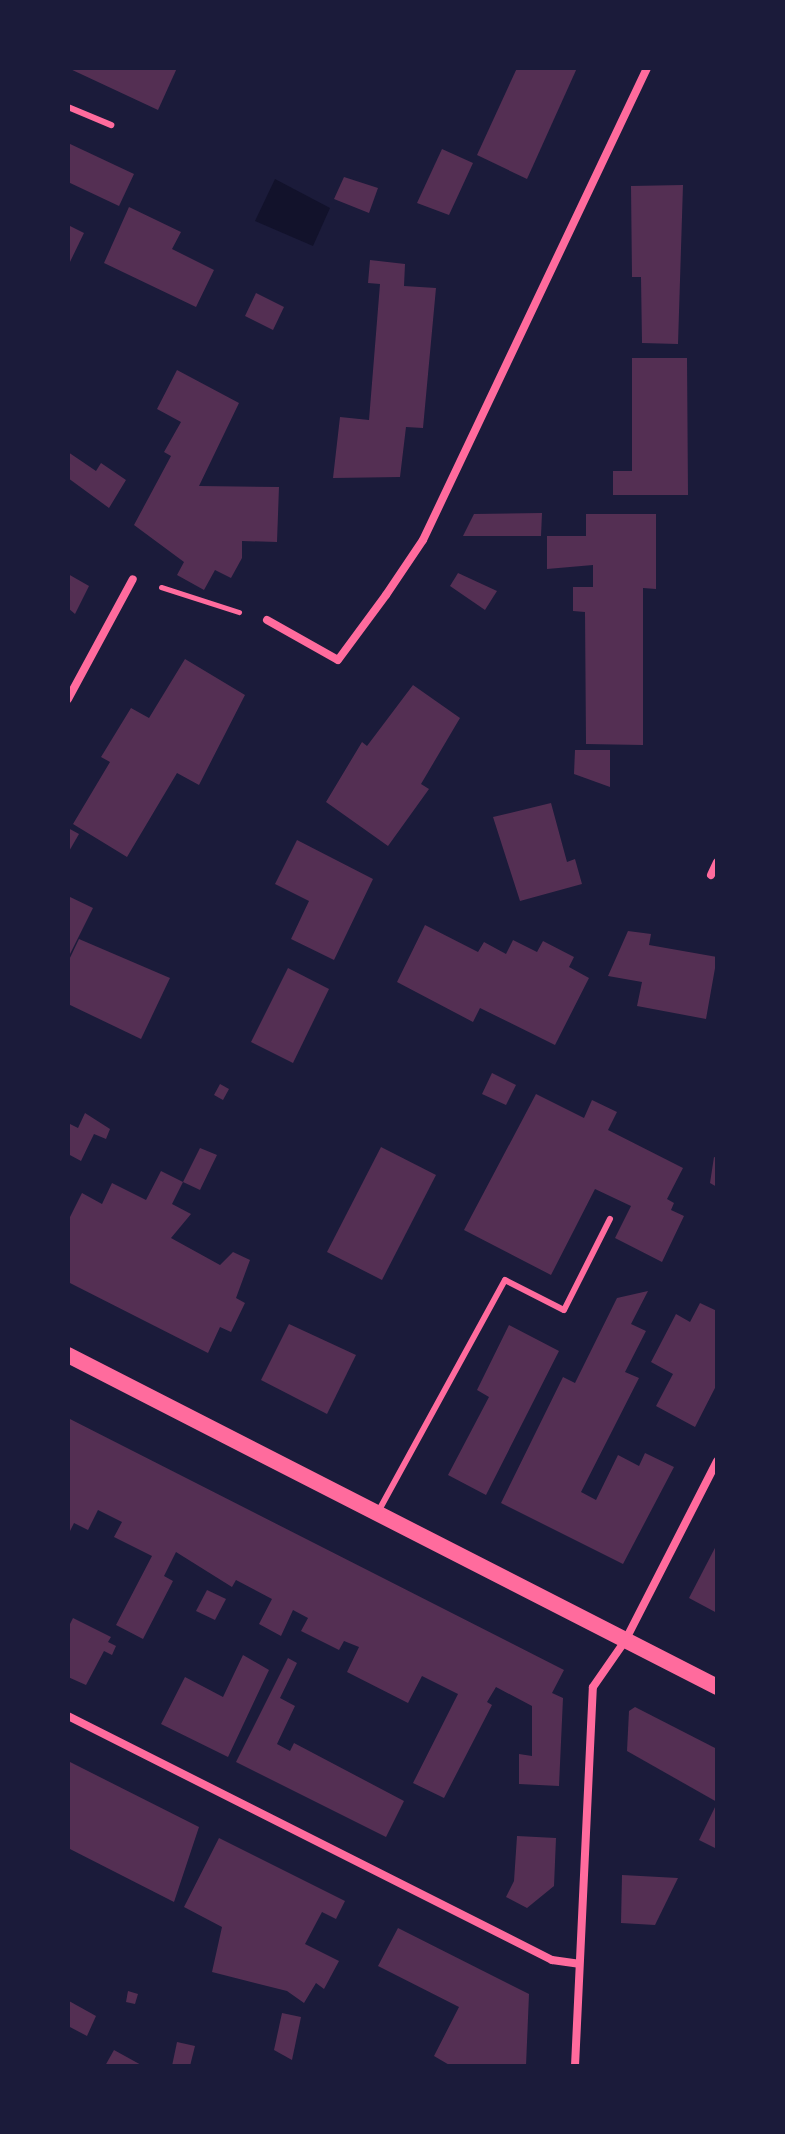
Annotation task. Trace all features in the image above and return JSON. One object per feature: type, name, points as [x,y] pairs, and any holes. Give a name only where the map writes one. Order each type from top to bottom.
[{"type":"main road","points":[[68,1355],[717,1687]]},
{"type":"street","points":[[267,620],[338,660],[386,595],[423,540],[647,68]]},
{"type":"street","points":[[68,699],[133,579]]},
{"type":"street","points":[[711,875],[717,862]]},
{"type":"street","points":[[575,2066],[593,1687],[625,1641],[717,1461]]},
{"type":"street","points":[[68,1716],[552,1960],[579,1964]]},
{"type":"lane","points":[[68,107],[111,125]]},
{"type":"lane","points":[[378,1512],[505,1280],[564,1310],[610,1219]]},
{"type":"path","points":[[133,579],[267,620]]},
{"type":"shaded area","points":[[275,179],[330,208],[313,246],[255,221]]},
{"type":"building","points":[[68,68],[177,68],[158,110]]},
{"type":"building","points":[[517,68],[577,68],[527,179],[477,155]]},
{"type":"building","points":[[68,143],[134,174],[119,206],[68,182]]},
{"type":"building","points":[[442,149],[473,163],[449,215],[417,203]]},
{"type":"building","points":[[344,177],[378,188],[369,213],[334,199]]},
{"type":"building","points":[[683,185],[678,344],[642,343],[641,277],[632,277],[631,186]]},
{"type":"building","points":[[129,207],[181,232],[172,249],[214,270],[196,307],[104,263]]},
{"type":"building","points":[[68,225],[84,233],[68,266]]},
{"type":"building","points":[[370,260],[405,264],[404,286],[436,288],[423,428],[406,427],[400,477],[333,478],[340,417],[369,420],[380,284],[368,283]]},
{"type":"building","points":[[256,293],[284,307],[273,330],[245,316]]},
{"type":"building","points":[[632,358],[687,358],[688,495],[613,495],[613,471],[632,471]]},
{"type":"building","points":[[177,370],[239,403],[199,486],[279,487],[277,542],[242,541],[242,558],[231,578],[215,570],[204,590],[177,575],[184,562],[134,525],[171,456],[164,452],[181,422],[157,409]]},
{"type":"building","points":[[68,452],[96,471],[101,463],[126,480],[109,508],[68,478]]},
{"type":"building","points":[[542,513],[541,536],[463,536],[474,514]]},
{"type":"building","points":[[586,514],[656,514],[656,589],[643,588],[643,745],[586,744],[585,612],[573,611],[573,587],[593,587],[593,565],[547,569],[547,536],[586,536]]},
{"type":"building","points":[[458,573],[497,591],[485,610],[450,586]]},
{"type":"building","points":[[68,574],[89,586],[75,614],[68,608]]},
{"type":"building","points":[[185,659],[245,695],[199,785],[177,773],[127,857],[73,824],[110,762],[101,757],[131,708],[149,718]]},
{"type":"building","points":[[413,685],[460,718],[421,784],[429,789],[388,846],[326,802],[362,742],[367,746]]},
{"type":"building","points":[[575,750],[610,750],[610,787],[574,774]]},
{"type":"building","points":[[551,803],[567,862],[575,859],[582,884],[520,901],[493,817]]},
{"type":"building","points":[[68,828],[79,834],[68,853]]},
{"type":"building","points":[[297,840],[373,879],[334,960],[291,939],[309,901],[275,884]]},
{"type":"building","points":[[68,896],[93,908],[68,958]]},
{"type":"building","points":[[425,925],[478,952],[484,942],[506,954],[513,940],[537,952],[543,941],[574,957],[569,967],[589,978],[555,1045],[480,1008],[473,1022],[397,982]]},
{"type":"building","points":[[628,931],[651,934],[649,945],[717,957],[706,1019],[637,1006],[642,982],[608,976]]},
{"type":"building","points":[[79,939],[170,978],[141,1039],[68,1004],[68,962]]},
{"type":"building","points":[[288,968],[329,989],[293,1063],[251,1042]]},
{"type":"building","points":[[492,1073],[516,1085],[506,1105],[482,1094]]},
{"type":"building","points":[[220,1084],[229,1089],[223,1100],[214,1095]]},
{"type":"building","points":[[536,1094],[584,1118],[592,1100],[617,1112],[608,1130],[683,1168],[667,1199],[674,1203],[671,1210],[684,1216],[662,1262],[615,1238],[631,1206],[595,1189],[551,1275],[464,1230]]},
{"type":"building","points":[[85,1113],[110,1129],[106,1139],[94,1134],[81,1161],[68,1154],[68,1123],[78,1128]]},
{"type":"building","points":[[381,1147],[436,1175],[382,1280],[327,1252]]},
{"type":"building","points":[[200,1148],[217,1155],[200,1190],[183,1182]]},
{"type":"building","points":[[714,1157],[717,1158],[717,1187],[710,1183]]},
{"type":"building","points":[[161,1171],[183,1182],[172,1204],[191,1214],[171,1238],[220,1265],[233,1252],[250,1260],[236,1298],[245,1303],[231,1332],[220,1327],[208,1353],[68,1282],[68,1221],[82,1193],[102,1204],[112,1183],[146,1200]]},
{"type":"building","points":[[648,1291],[631,1324],[646,1331],[625,1372],[639,1378],[581,1492],[596,1500],[618,1455],[639,1466],[645,1453],[674,1467],[623,1564],[501,1503],[563,1377],[575,1383],[617,1298]]},
{"type":"building","points":[[700,1303],[717,1311],[717,1384],[695,1427],[656,1406],[673,1374],[651,1362],[676,1314],[690,1322]]},
{"type":"building","points":[[289,1324],[356,1355],[327,1414],[261,1380]]},
{"type":"building","points":[[509,1325],[559,1351],[486,1495],[448,1475],[489,1397],[477,1390]]},
{"type":"building","points":[[68,1418],[564,1670],[552,1693],[563,1698],[559,1786],[519,1784],[519,1754],[532,1756],[532,1706],[496,1687],[487,1702],[492,1705],[444,1798],[413,1783],[458,1694],[422,1676],[408,1703],[347,1672],[359,1647],[344,1641],[339,1650],[301,1631],[308,1618],[293,1610],[281,1636],[259,1624],[272,1599],[236,1580],[232,1587],[176,1552],[164,1576],[173,1581],[143,1639],[116,1625],[152,1556],[114,1537],[122,1522],[98,1510],[88,1530],[74,1523],[68,1535]]},
{"type":"building","points":[[717,1544],[717,1613],[689,1598]]},
{"type":"building","points":[[207,1590],[226,1599],[215,1620],[196,1611]]},
{"type":"building","points":[[73,1618],[111,1637],[108,1642],[116,1646],[112,1655],[104,1651],[86,1685],[68,1677],[68,1628]]},
{"type":"building","points":[[243,1655],[269,1670],[228,1757],[161,1724],[185,1677],[223,1697]]},
{"type":"building","points":[[288,1658],[297,1663],[280,1698],[295,1706],[277,1744],[290,1751],[294,1743],[404,1801],[386,1837],[236,1762]]},
{"type":"building","points":[[635,1707],[717,1749],[717,1802],[627,1751],[629,1711]]},
{"type":"building","points":[[68,1761],[199,1827],[174,1902],[68,1848]]},
{"type":"building","points":[[717,1803],[717,1849],[699,1840]]},
{"type":"building","points":[[517,1836],[556,1838],[554,1886],[527,1908],[506,1897],[514,1881]]},
{"type":"building","points":[[219,1838],[345,1901],[336,1919],[322,1912],[305,1944],[339,1961],[324,1989],[316,1983],[304,2003],[287,1991],[212,1972],[222,1927],[184,1907]]},
{"type":"building","points":[[622,1875],[678,1878],[655,1925],[621,1923]]},
{"type":"building","points":[[398,1928],[529,1994],[526,2066],[451,2066],[434,2056],[459,2007],[378,1966]]},
{"type":"building","points":[[128,1991],[138,1994],[135,2004],[126,2002]]},
{"type":"building","points":[[69,2001],[96,2016],[87,2036],[68,2026]]},
{"type":"building","points":[[282,2013],[301,2017],[292,2060],[274,2050]]},
{"type":"building","points":[[177,2042],[195,2046],[190,2066],[172,2066]]},
{"type":"building","points":[[114,2050],[143,2066],[105,2066]]}]
